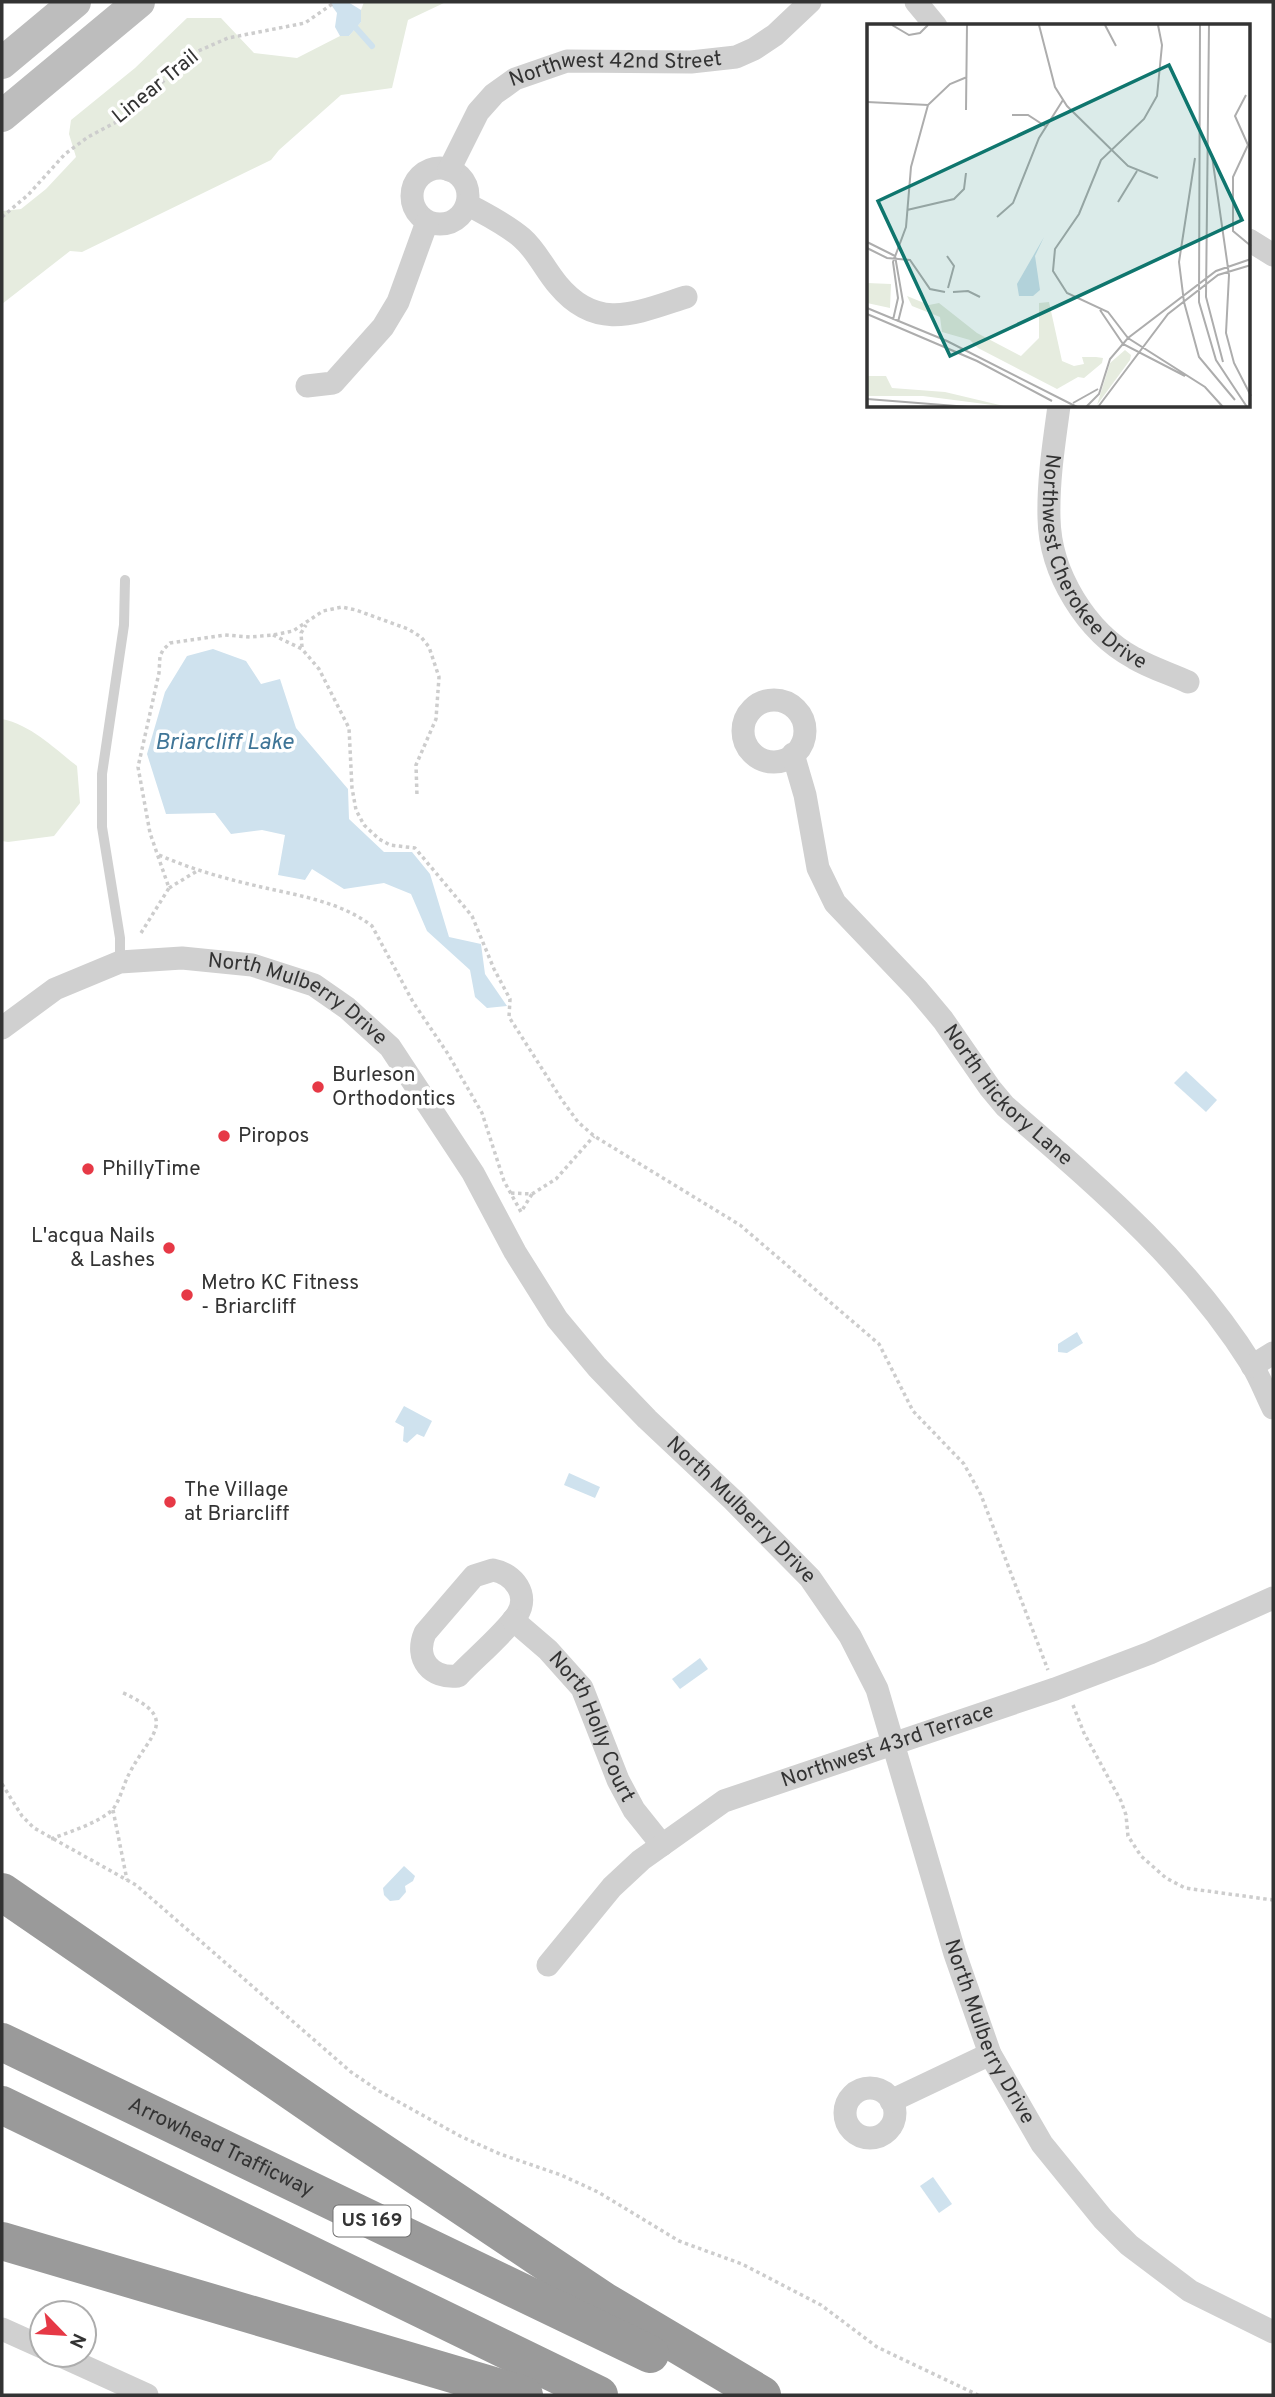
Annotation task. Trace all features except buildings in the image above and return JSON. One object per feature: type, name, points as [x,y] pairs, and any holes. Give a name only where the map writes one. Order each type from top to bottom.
[{"type":"highway","points":[[2,1892],[604,2301],[762,2395]]},
{"type":"highway","name":"Arrowhead Trafficway","points":[[2,2042],[656,2357],[745,2395]]},
{"type":"highway","name":"US 169","points":[[2,2105],[599,2395]]},
{"type":"highway","points":[[2,2241],[524,2395]]},
{"type":"main road","points":[[2,63],[75,2]]},
{"type":"main road","points":[[2,116],[139,2]]},
{"type":"street","name":"Northwest 42nd Street","points":[[450,170],[478,112],[494,94],[516,79],[567,61],[691,62],[736,57],[775,35],[810,2]]},
{"type":"street","points":[[916,2],[934,24]]},
{"type":"street","points":[[431,169],[450,170],[463,180],[468,195],[467,204],[458,218],[451,222],[427,222],[414,208],[412,190],[422,174],[431,169]]},
{"type":"street","points":[[467,204],[522,238],[541,259],[557,284],[573,300],[594,313],[617,316],[636,313],[686,298]]},
{"type":"street","points":[[307,386],[334,383],[383,327],[398,302],[427,222]]},
{"type":"street","points":[[1250,241],[1273,256]]},
{"type":"street","name":"Northwest Cherokee Drive","points":[[1059,408],[1049,486],[1049,521],[1054,550],[1069,592],[1088,619],[1111,642],[1134,658],[1188,682]]},
{"type":"street","name":"North Hickory Lane","points":[[793,754],[805,795],[818,869],[835,902],[943,1020],[1005,1106],[1121,1207],[1196,1287],[1252,1366],[1273,1408]]},
{"type":"street","name":"North Mulberry Drive","points":[[2,1028],[55,989],[120,962],[182,958],[232,961],[291,976],[324,991],[390,1047],[473,1173],[521,1262],[564,1328],[647,1419],[810,1578],[850,1636],[877,1689],[955,1954],[990,2054],[1042,2144],[1103,2219],[1129,2245],[1190,2291],[1273,2332]]},
{"type":"street","points":[[1252,1366],[1273,1353]]},
{"type":"street","points":[[483,1572],[502,1572],[516,1582],[522,1599],[513,1620],[458,1676],[438,1675],[424,1662],[421,1643],[425,1633],[474,1576],[483,1572]]},
{"type":"street","name":"Northwest 43rd Terrace","points":[[548,1965],[612,1887],[662,1845],[724,1801],[831,1763],[894,1745],[1150,1653],[1273,1598]]},
{"type":"street","name":"North Holly Court","points":[[513,1620],[548,1650],[582,1688],[618,1780],[634,1810],[662,1845]]},
{"type":"street","points":[[891,2101],[990,2054]]},
{"type":"street","points":[[2,2329],[28,2341]]},
{"type":"street","points":[[90,2369],[147,2395]]},
{"type":"lane","points":[[120,962],[120,938],[102,827],[102,774],[124,625],[125,580]]},
{"type":"path","name":"Linear Trail","points":[[2,217],[28,195],[65,154],[88,137],[120,120],[196,52],[228,38],[305,23],[335,2]]},
{"type":"path","points":[[169,888],[150,834],[138,767],[163,650],[170,643],[225,635],[250,637],[293,631],[323,611],[342,607],[408,629],[421,637],[429,647],[439,677],[433,728],[416,765],[417,796]]},
{"type":"path","points":[[302,649],[301,633],[307,623]]},
{"type":"path","points":[[273,635],[302,649],[319,669],[349,728],[352,788],[356,810],[364,825],[390,845],[415,848],[472,916],[510,999],[509,1017],[578,1122],[594,1136],[740,1225],[879,1345],[914,1411],[964,1464],[981,1495],[1048,1672]]},
{"type":"path","points":[[159,855],[197,871],[313,898],[363,918],[372,926],[413,1002],[448,1054],[482,1113],[495,1158],[510,1193],[522,1212],[532,1194],[556,1179],[594,1136]]},
{"type":"path","points":[[141,933],[169,888],[197,871]]},
{"type":"path","points":[[510,1193],[532,1194]]},
{"type":"path","points":[[51,1839],[96,1821],[113,1810],[133,1766],[154,1735],[156,1722],[153,1710],[121,1692]]},
{"type":"path","points":[[1073,1705],[1084,1733],[1121,1801],[1126,1815],[1128,1836],[1141,1856],[1166,1878],[1185,1888],[1273,1900]]},
{"type":"path","points":[[2,1784],[22,1816],[34,1828],[136,1885],[351,2072],[379,2091],[500,2154],[561,2175],[598,2192],[680,2241],[742,2264],[821,2305],[877,2347],[978,2395]]},
{"type":"path","points":[[113,1810],[127,1880]]},
{"type":"shaded area","points":[[364,2],[446,2],[408,20],[392,88],[341,95],[271,160],[82,252],[70,251],[2,304],[2,211],[21,209],[46,189],[76,157],[69,134],[71,120],[135,68],[187,18],[221,18],[254,53],[297,58],[340,36],[349,36],[361,22]]},
{"type":"shaded area","points":[[2,719],[23,726],[77,766],[80,803],[54,836],[2,841]]},
{"type":"water","points":[[329,2],[348,2],[361,10],[361,22],[349,36],[340,36],[335,27],[337,13]]},
{"type":"water","name":"Briarcliff Lake","points":[[213,649],[246,661],[261,684],[280,679],[296,728],[348,789],[349,819],[384,852],[412,852],[430,874],[449,937],[481,944],[485,974],[507,1006],[487,1008],[475,997],[470,970],[427,931],[411,894],[384,883],[344,889],[312,869],[305,880],[278,875],[285,835],[262,830],[231,834],[215,813],[166,814],[147,754],[165,692],[187,656]]},
{"type":"water","points":[[1186,1071],[1217,1100],[1206,1112],[1174,1083]]},
{"type":"water","points":[[1077,1332],[1083,1343],[1067,1353],[1058,1352],[1058,1344]]},
{"type":"water","points":[[404,1406],[432,1421],[424,1437],[417,1434],[407,1443],[403,1441],[404,1427],[395,1422]]},
{"type":"water","points":[[569,1473],[600,1487],[595,1498],[564,1485]]},
{"type":"water","points":[[700,1658],[708,1669],[680,1689],[672,1679]]},
{"type":"water","points":[[404,1866],[415,1876],[413,1881],[405,1886],[406,1892],[399,1900],[390,1901],[384,1895],[383,1888]]},
{"type":"water","points":[[933,2177],[952,2204],[939,2213],[920,2186]]},
{"type":"waterway","points":[[356,28],[372,46]]},
{"type":"place","name":"Burleson Orthodontics","points":[[318,1087]]},
{"type":"place","name":"Piropos","points":[[224,1136]]},
{"type":"place","name":"PhillyTime","points":[[88,1169]]},
{"type":"place","name":"L'acqua Nails & Lashes","points":[[169,1248]]},
{"type":"place","name":"Metro KC Fitness - Briarcliff","points":[[187,1295]]},
{"type":"place","name":"The Village at Briarcliff","points":[[170,1502]]}]
